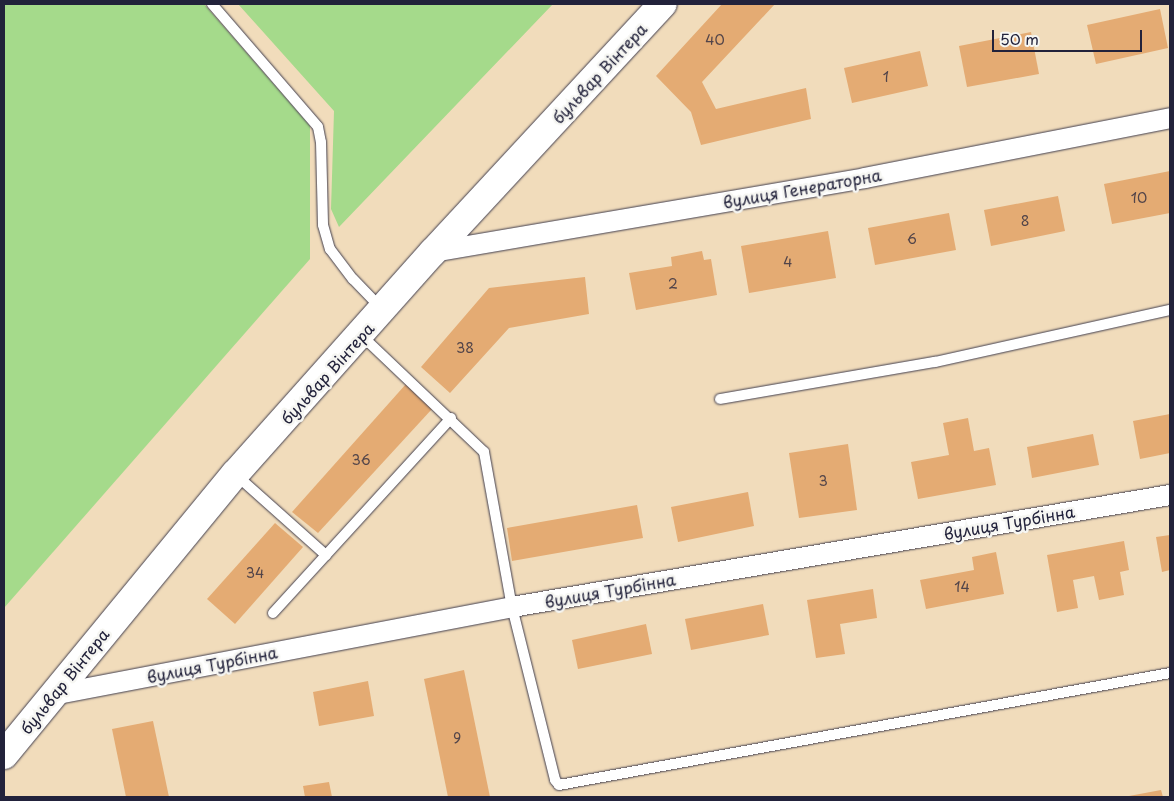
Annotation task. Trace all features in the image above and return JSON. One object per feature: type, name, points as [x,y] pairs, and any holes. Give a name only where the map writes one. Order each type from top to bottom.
[{"type":"street","name":"бульвар Вінтера","points":[[4,755],[235,474],[361,336],[434,252],[663,4]]},
{"type":"street","name":"вулиця Генераторна","points":[[434,252],[865,178],[1170,118]]},
{"type":"street","name":"вулиця Турбінна","points":[[52,695],[512,606],[1170,494]]},
{"type":"lane","points":[[212,4],[318,127],[321,142],[323,226],[330,249],[353,279],[384,310]]},
{"type":"lane","points":[[720,399],[935,362],[1170,310]]},
{"type":"lane","points":[[361,336],[451,418],[484,452],[512,606],[555,780],[559,785],[1170,673]]},
{"type":"lane","points":[[273,612],[451,418]]},
{"type":"lane","points":[[235,474],[326,555]]},
{"type":"green space","points":[[4,4],[204,4],[310,126],[310,259],[4,608]]},
{"type":"green space","points":[[238,4],[553,4],[339,227],[331,209],[334,111]]},
{"type":"building","points":[[722,4],[775,4],[702,82],[716,109],[806,88],[811,119],[701,145],[691,112],[656,76]]},
{"type":"building","points":[[1160,9],[1168,48],[1096,64],[1087,25]]},
{"type":"building","points":[[1031,32],[1039,74],[967,87],[959,46]]},
{"type":"building","points":[[920,51],[928,86],[852,103],[844,68]]},
{"type":"building","points":[[1170,171],[1170,213],[1112,224],[1104,184]]},
{"type":"building","points":[[1058,196],[1065,231],[991,246],[984,210]]},
{"type":"building","points":[[949,213],[956,250],[875,265],[868,228]]},
{"type":"building","points":[[828,231],[836,278],[749,293],[741,246]]},
{"type":"building","points":[[702,251],[704,260],[711,259],[717,295],[636,310],[629,273],[672,266],[671,257]]},
{"type":"building","points":[[585,277],[589,314],[509,328],[450,393],[421,367],[489,288]]},
{"type":"building","points":[[406,384],[432,409],[318,533],[292,512]]},
{"type":"building","points":[[1170,414],[1170,453],[1140,459],[1133,421]]},
{"type":"building","points":[[968,418],[974,451],[989,448],[996,485],[918,499],[911,462],[949,455],[943,423]]},
{"type":"building","points":[[1093,434],[1099,465],[1032,478],[1027,447]]},
{"type":"building","points":[[848,444],[857,510],[799,518],[789,453]]},
{"type":"building","points":[[748,492],[754,526],[678,542],[671,507]]},
{"type":"building","points":[[637,505],[643,538],[512,561],[507,528]]},
{"type":"building","points":[[275,523],[303,547],[235,624],[207,599]]},
{"type":"building","points":[[1170,535],[1170,570],[1162,572],[1156,537]]},
{"type":"building","points":[[1124,541],[1129,570],[1120,572],[1124,595],[1099,600],[1094,576],[1073,580],[1078,608],[1057,612],[1047,555]]},
{"type":"building","points":[[996,552],[1004,594],[926,609],[920,580],[974,570],[972,557]]},
{"type":"building","points":[[873,589],[877,618],[840,624],[845,654],[816,658],[807,600]]},
{"type":"building","points":[[763,604],[769,635],[691,650],[685,619]]},
{"type":"building","points":[[646,624],[652,654],[578,669],[572,640]]},
{"type":"building","points":[[464,670],[490,797],[448,797],[424,679]]},
{"type":"building","points":[[368,681],[374,716],[319,726],[313,692]]},
{"type":"building","points":[[153,721],[169,797],[126,797],[112,729]]},
{"type":"building","points":[[329,782],[332,797],[305,797],[303,786]]},
{"type":"building","points":[[1161,790],[1163,797],[1129,797],[1129,796]]}]
